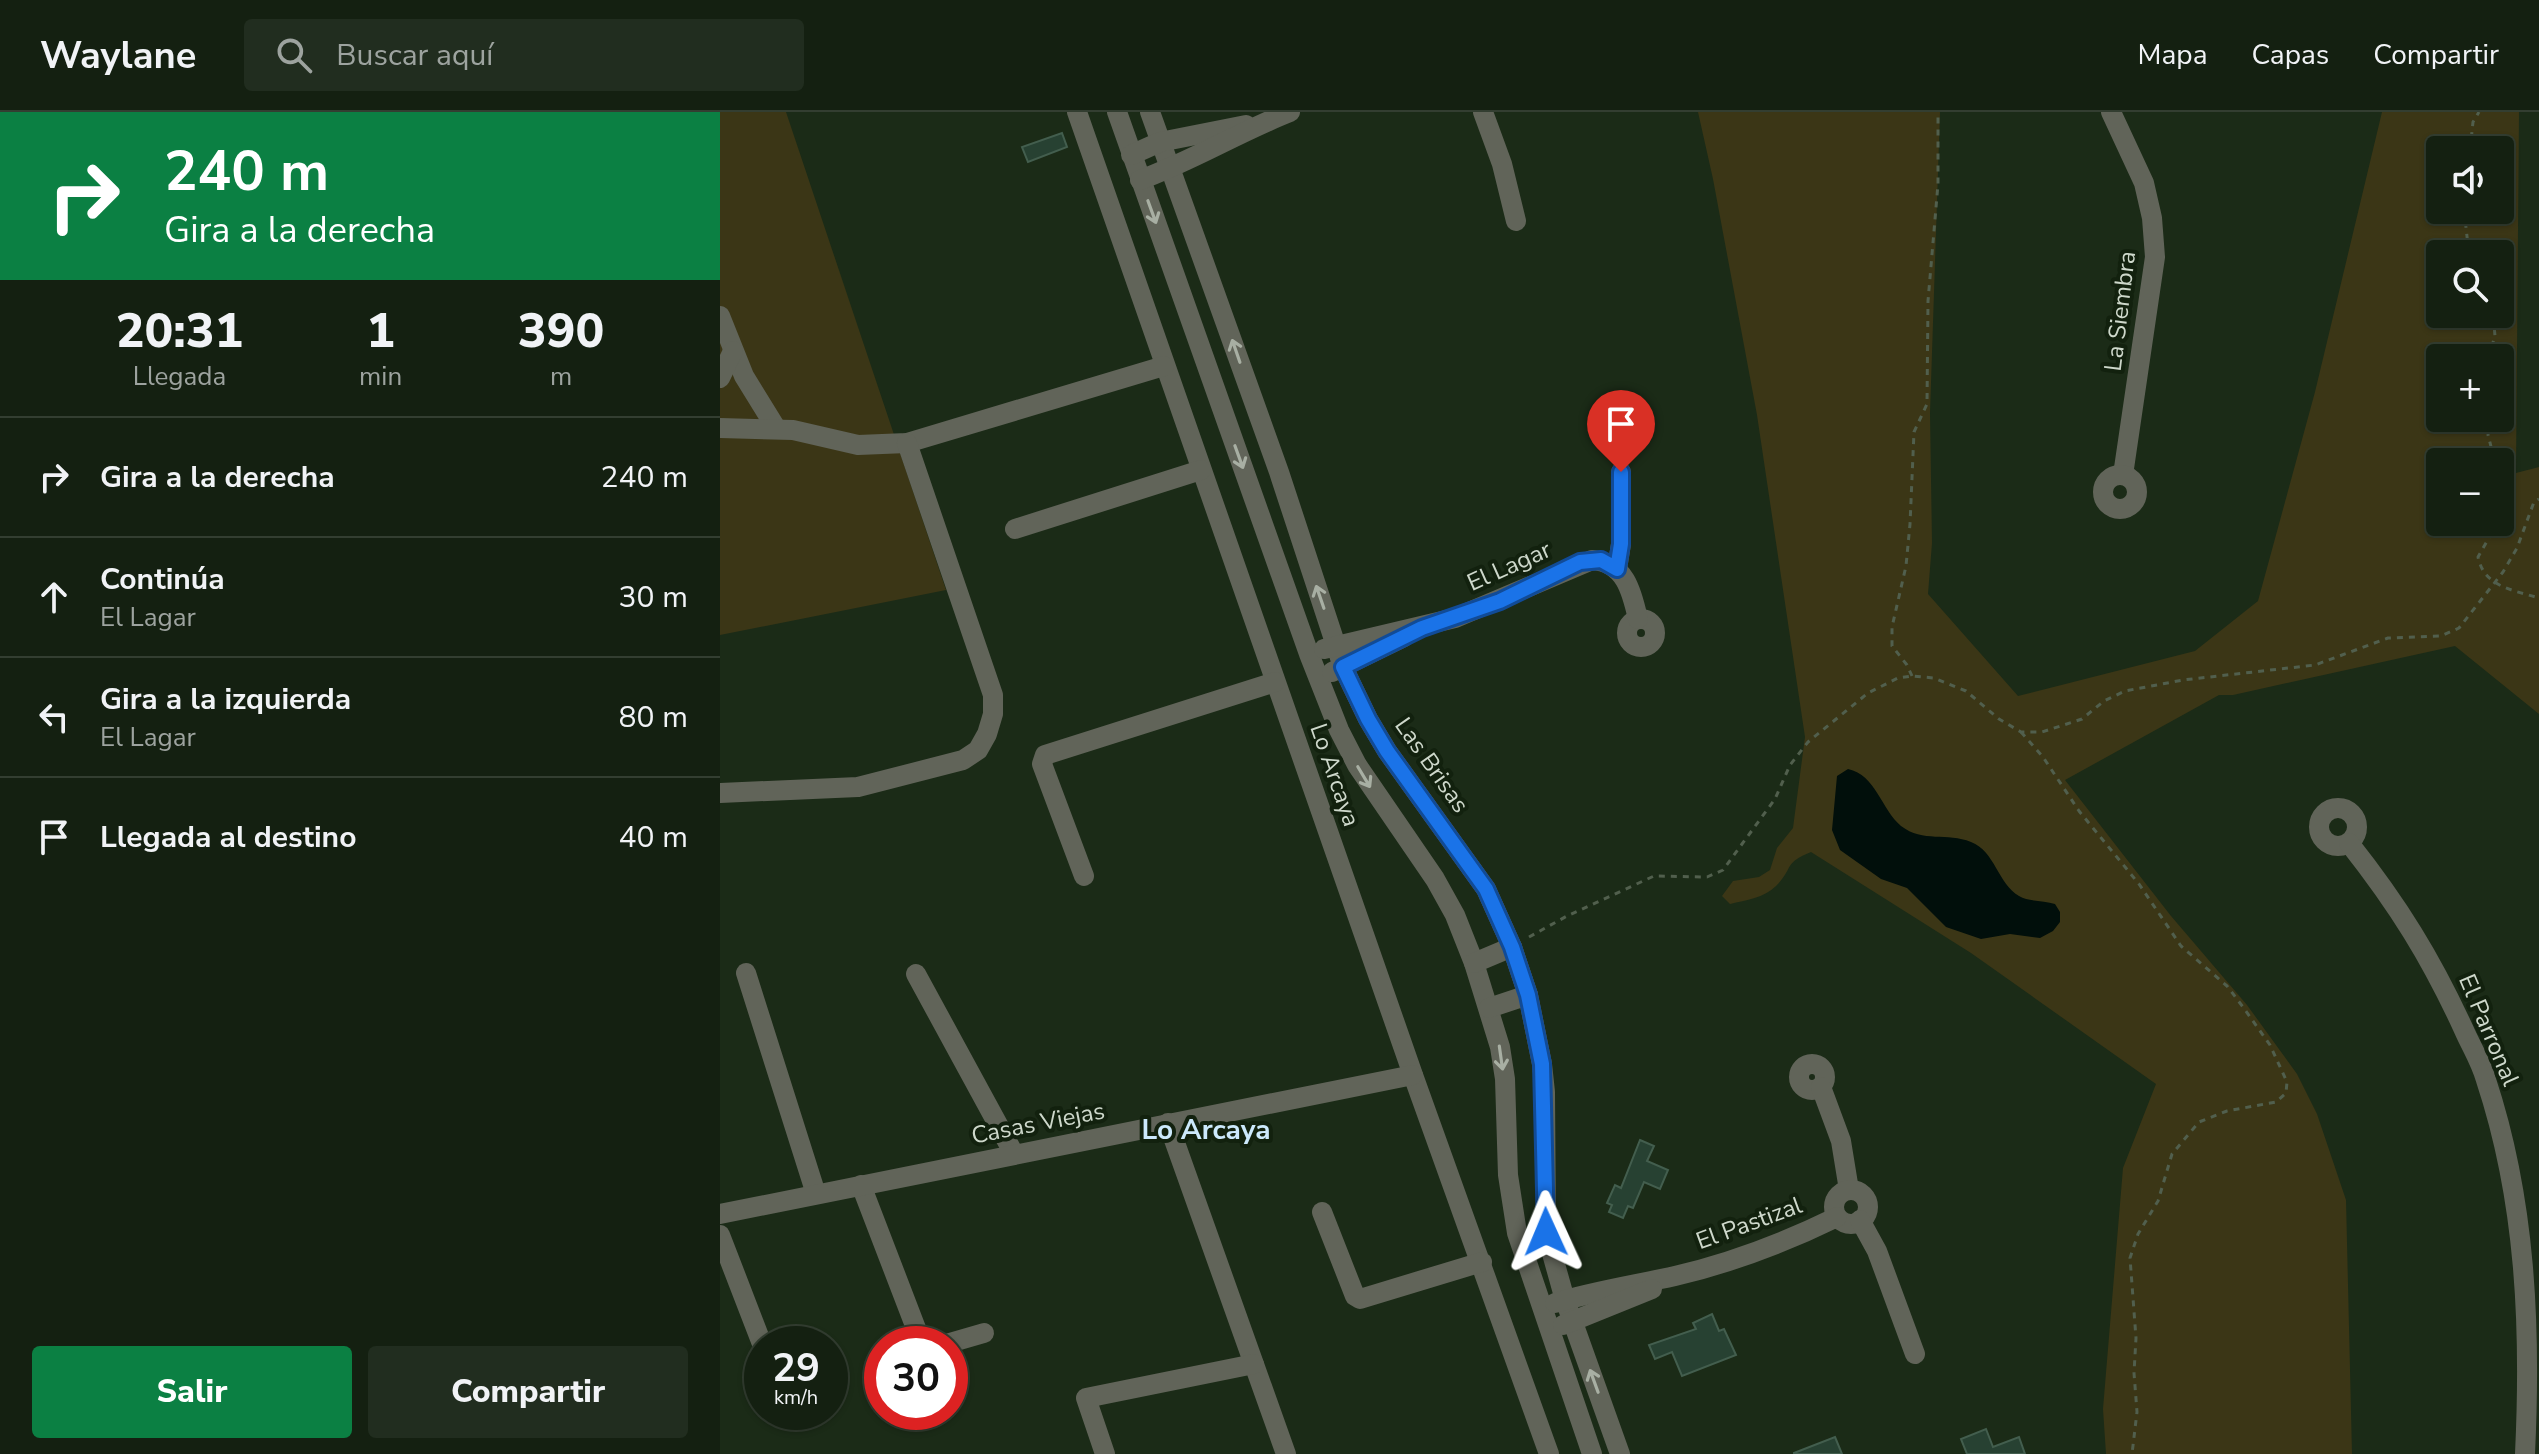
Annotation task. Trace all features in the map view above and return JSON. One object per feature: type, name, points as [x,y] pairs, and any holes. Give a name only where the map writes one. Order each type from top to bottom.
[{"type":"street","name":"Lo Arcaya","points":[[1077,112],[1413,1075],[1549,1454]]},
{"type":"street","points":[[1117,112],[1318,679],[1357,765],[1435,879],[1455,915],[1474,963],[1489,1008],[1505,1079],[1512,1208],[1517,1233],[1592,1454]]},
{"type":"street","name":"Las Brisas","points":[[1150,112],[1258,413],[1343,667],[1387,751],[1486,889],[1512,947],[1538,1035],[1545,1092],[1546,1232],[1565,1300],[1620,1454]]},
{"type":"street","points":[[1140,180],[1290,112]]},
{"type":"street","points":[[1483,112],[1502,164],[1516,221]]},
{"type":"street","name":"La Siembra","points":[[2111,112],[2144,183],[2152,218],[2155,257],[2123,475]]},
{"type":"street","points":[[1131,155],[1160,142],[1220,128],[1258,124]]},
{"type":"street","points":[[720,316],[750,388],[776,428]]},
{"type":"street","points":[[720,378],[733,351]]},
{"type":"street","points":[[720,428],[776,428],[858,445],[907,443],[1164,366]]},
{"type":"street","points":[[720,793],[831,790],[884,783],[963,760],[983,743],[993,714],[993,695],[907,443]]},
{"type":"street","points":[[1015,529],[1201,470]]},
{"type":"street","points":[[1621,472],[1621,544],[1617,569],[1629,585],[1638,619]]},
{"type":"street","name":"El Lagar","points":[[1422,628],[1500,601],[1580,562],[1601,560],[1617,569]]},
{"type":"street","points":[[1309,654],[1336,644],[1422,628]]},
{"type":"street","points":[[1318,679],[1422,628]]},
{"type":"street","points":[[1084,876],[1042,764],[1045,755],[1275,682]]},
{"type":"street","name":"El Parronal","points":[[2349,843],[2395,901],[2440,979],[2486,1078],[2510,1171],[2523,1262],[2529,1367],[2525,1454]]},
{"type":"street","points":[[1474,963],[1512,947]]},
{"type":"street","points":[[746,973],[816,1194]]},
{"type":"street","points":[[916,974],[1014,1154]]},
{"type":"street","points":[[1489,1008],[1528,995]]},
{"type":"street","name":"Casas Viejas","points":[[720,1214],[1413,1075]]},
{"type":"street","points":[[1821,1087],[1841,1141],[1849,1190]]},
{"type":"street","points":[[1168,1123],[1286,1454]]},
{"type":"street","points":[[861,1185],[915,1326]]},
{"type":"street","points":[[1849,1190],[1859,1193],[1866,1201],[1866,1212],[1860,1220],[1851,1224],[1837,1217],[1834,1208],[1837,1198],[1849,1190]]},
{"type":"street","points":[[1322,1212],[1355,1296],[1360,1299],[1482,1262]]},
{"type":"street","name":"El Pastizal","points":[[1677,1276],[1796,1237],[1837,1217]]},
{"type":"street","points":[[1860,1220],[1877,1251],[1915,1354]]},
{"type":"street","points":[[720,1235],[755,1326]]},
{"type":"street","points":[[1540,1308],[1677,1276]]},
{"type":"street","points":[[1549,1329],[1646,1292],[1677,1276]]},
{"type":"street","points":[[968,1338],[984,1333]]},
{"type":"street","points":[[1105,1454],[1086,1398],[1254,1364]]},
{"type":"path","points":[[1912,676],[1892,646],[1892,627],[1906,566],[1914,432],[1927,404],[1928,301],[1938,184],[1938,112]]},
{"type":"path","points":[[2472,136],[2473,122],[2479,112]]},
{"type":"path","points":[[2021,732],[2042,732],[2064,727],[2125,691],[2183,680],[2315,665],[2388,638],[2441,636],[2459,628],[2517,548],[2534,502],[2539,499]]},
{"type":"path","points":[[2490,536],[2478,557],[2481,570],[2493,583],[2539,598]]},
{"type":"path","points":[[1512,947],[1567,916],[1654,876],[1707,877],[1723,870],[1775,799],[1790,765],[1808,742],[1868,693],[1912,676],[1934,678],[1966,691],[2021,732],[2043,757],[2079,811],[2139,884],[2181,946],[2227,986],[2243,1007],[2270,1045],[2287,1082],[2286,1093],[2276,1102],[2213,1116],[2199,1122],[2184,1137],[2172,1154],[2158,1201],[2133,1247],[2129,1274],[2130,1292],[2136,1309],[2134,1373],[2137,1412],[2132,1454]]},
{"type":"shaded area","points":[[720,112],[786,112],[946,590],[720,635]]},
{"type":"shaded area","points":[[1698,112],[1940,112],[1930,413],[1932,543],[1928,594],[2018,696],[2195,651],[2258,601],[2315,392],[2382,112],[2519,112],[2516,473],[2539,467],[2539,714],[2455,646],[2233,695],[2219,695],[2065,780],[2171,916],[2247,1005],[2297,1074],[2317,1114],[2346,1200],[2352,1454],[2106,1454],[2103,1409],[2123,1168],[2156,1084],[1971,953],[1811,852],[1792,863],[1782,880],[1766,893],[1730,904],[1722,896],[1733,881],[1759,877],[1770,870],[1777,848],[1793,828],[1805,737],[1757,415]]},
{"type":"shaded area","points":[[1848,769],[1857,772],[1872,785],[1901,826],[1918,834],[1962,839],[1979,846],[2012,891],[2023,898],[2055,904],[2060,912],[2060,922],[2053,931],[2040,938],[2010,934],[1981,939],[1946,927],[1907,888],[1881,879],[1840,850],[1832,830],[1837,776]]},
{"type":"building","points":[[1062,133],[1067,147],[1028,162],[1022,147]]},
{"type":"building","points":[[1640,1140],[1654,1146],[1647,1161],[1668,1170],[1660,1189],[1644,1182],[1633,1208],[1628,1206],[1623,1218],[1609,1212],[1612,1205],[1607,1203],[1615,1185],[1621,1188]]},
{"type":"building","points":[[1712,1314],[1719,1331],[1724,1329],[1736,1355],[1682,1376],[1672,1352],[1655,1359],[1649,1345],[1696,1329],[1693,1323]]},
{"type":"building","points":[[1986,1429],[1993,1447],[2019,1437],[2025,1454],[1967,1454],[1961,1439]]},
{"type":"building","points":[[1835,1437],[1842,1454],[1794,1454],[1794,1453]]},
{"type":"district","name":"Lo Arcaya","points":[[1206,1129]]},
{"type":"route","points":[[1546,1232],[1542,1064],[1528,995],[1512,947],[1486,889],[1387,751],[1343,667],[1422,628],[1500,601],[1580,562],[1601,560],[1617,569],[1621,544],[1621,472]]}]
